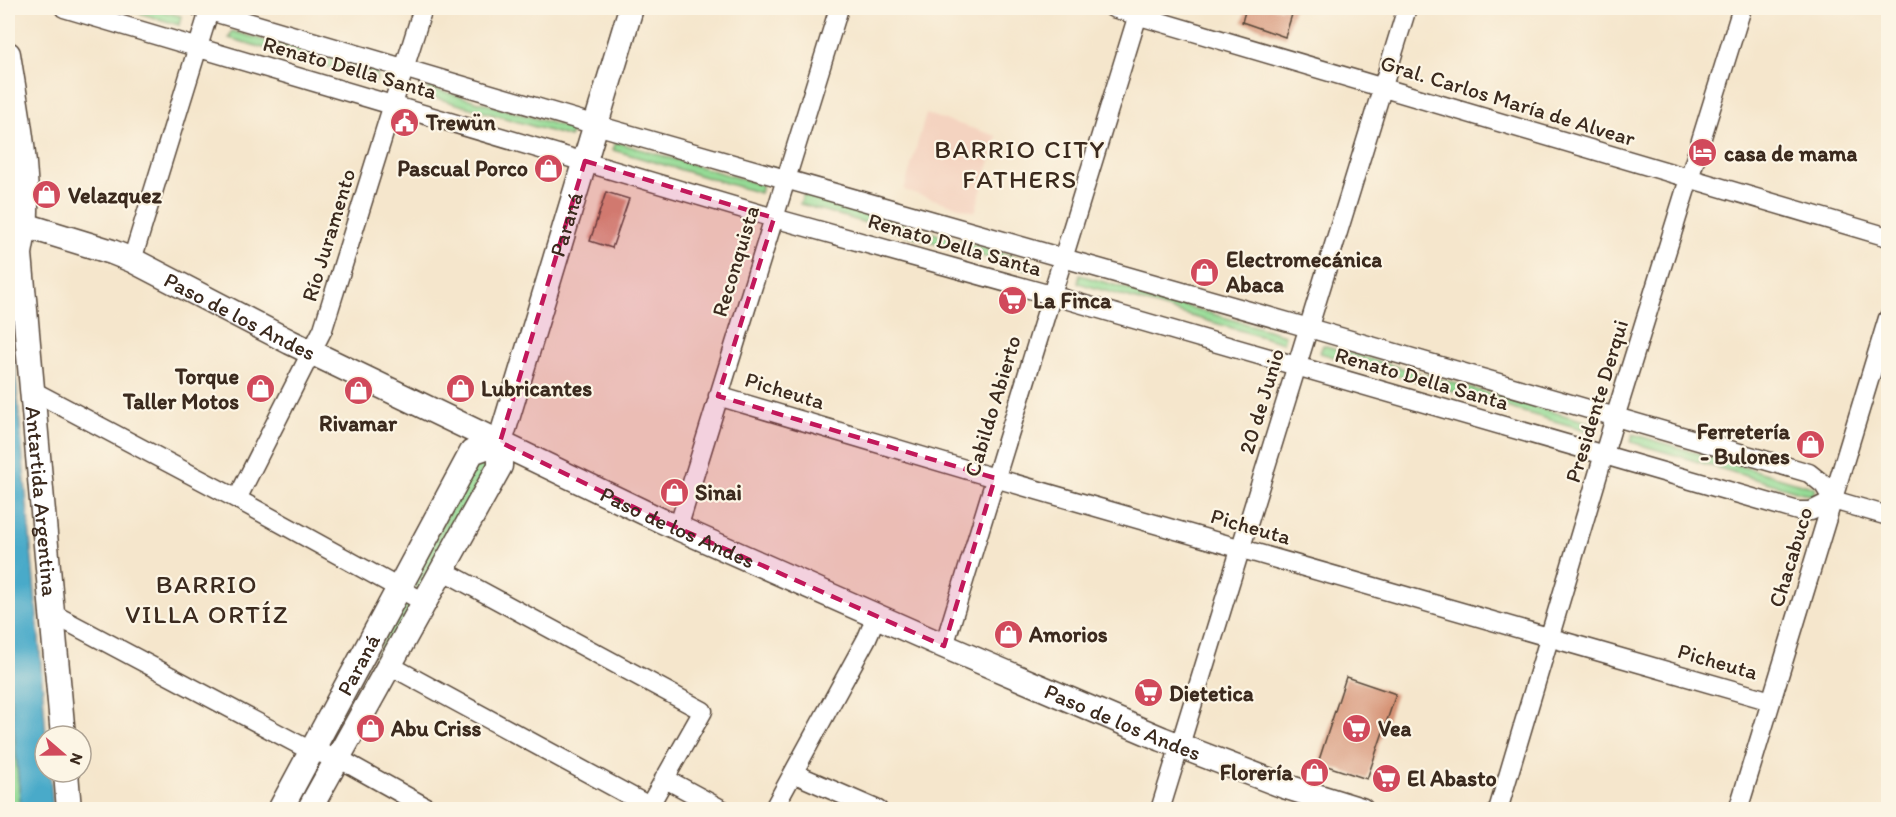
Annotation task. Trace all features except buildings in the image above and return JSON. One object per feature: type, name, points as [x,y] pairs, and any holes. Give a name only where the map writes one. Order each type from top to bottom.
[{"type":"street","name":"Renato Della Santa","points":[[64,8],[774,218],[1798,511],[1811,511],[1833,500],[1824,484],[1809,473],[596,125],[206,8]]},
{"type":"street","points":[[132,260],[198,47],[206,8]]},
{"type":"street","name":"Río Juramento","points":[[237,499],[323,329],[423,8]]},
{"type":"street","name":"Paraná","points":[[309,810],[500,466],[500,442],[631,8]]},
{"type":"street","name":"Reconquista","points":[[678,528],[839,8]]},
{"type":"street","name":"Gral. Carlos María de Alvear","points":[[1113,8],[1139,11],[1383,87],[1888,237]]},
{"type":"street","name":"20 de Junio","points":[[1160,810],[1407,8]]},
{"type":"street","name":"Presidente Derqui","points":[[1498,810],[1615,416],[1742,8]]},
{"type":"street","name":"Cabildo Abierto","points":[[944,646],[1139,11]]},
{"type":"street","name":"Antartida Argentina","points":[[8,54],[22,155],[25,196],[16,222],[62,724]]},
{"type":"street","name":"Paso de los Andes","points":[[16,222],[132,260],[312,352],[678,528],[876,617],[1180,745],[1284,786],[1361,810]]},
{"type":"street","name":"Chacabuco","points":[[1738,810],[1888,318]]},
{"type":"street","points":[[33,391],[237,499],[424,602]]},
{"type":"street","name":"Picheuta","points":[[718,396],[1771,701]]},
{"type":"street","name":"Paraná","points":[[280,810],[472,452],[500,442]]},
{"type":"street","points":[[1833,500],[1888,516]]},
{"type":"street","points":[[389,665],[648,808],[703,711],[442,570]]},
{"type":"street","points":[[53,614],[311,751],[338,758],[431,810]]},
{"type":"street","points":[[773,810],[867,638],[876,617]]},
{"type":"street","points":[[793,773],[878,810]]},
{"type":"street","points":[[664,778],[723,810]]},
{"type":"street","points":[[67,784],[69,810]]},
{"type":"highlighted area","points":[[585,161],[774,218],[718,396],[995,478],[944,646],[660,520],[500,442]]},
{"type":"shaded area","points":[[926,114],[997,136],[975,212],[904,190]]},
{"type":"green space","points":[[122,8],[151,8],[181,16],[179,25]]},
{"type":"green space","points":[[232,31],[378,73],[376,81],[229,38]]},
{"type":"green space","points":[[428,87],[572,129],[570,137],[426,95]]},
{"type":"green space","points":[[616,142],[762,185],[760,193],[613,150]]},
{"type":"green space","points":[[803,195],[1039,264],[1037,272],[800,204]]},
{"type":"green space","points":[[1080,275],[1285,335],[1283,343],[1078,283]]},
{"type":"green space","points":[[1323,345],[1591,423],[1589,431],[1320,353]]},
{"type":"green space","points":[[1633,434],[1815,488],[1813,496],[1631,442]]},
{"type":"green space","points":[[486,457],[490,462],[419,589],[414,588],[412,581],[477,459]]},
{"type":"green space","points":[[404,600],[412,605],[335,742],[331,740]]},
{"type":"green space","points":[[8,668],[21,809],[8,809]]},
{"type":"water","points":[[8,290],[45,724],[33,724],[33,784],[51,784],[53,809],[21,809],[8,668]]},
{"type":"place","name":"Trewün","points":[[405,122]]},
{"type":"place","name":"casa de mama","points":[[1703,153]]},
{"type":"place","name":"Pascual Porco","points":[[549,168]]},
{"type":"place","name":"Velazquez","points":[[47,195]]},
{"type":"place","name":"Electromecánica Abaca","points":[[1205,272]]},
{"type":"place","name":"La Finca","points":[[1012,300]]},
{"type":"place","name":"Lubricantes","points":[[460,388]]},
{"type":"place","name":"Torque Taller Motos","points":[[260,389]]},
{"type":"place","name":"Rivamar","points":[[358,391]]},
{"type":"place","name":"Ferretería - Bulones","points":[[1811,444]]},
{"type":"place","name":"Sinai","points":[[674,492]]},
{"type":"place","name":"Amorios","points":[[1008,634]]},
{"type":"place","name":"Dietetica","points":[[1148,693]]},
{"type":"place","name":"Abu Criss","points":[[370,728]]},
{"type":"place","name":"Vea","points":[[1357,728]]},
{"type":"place","name":"Florería","points":[[1314,772]]},
{"type":"place","name":"El Abasto","points":[[1386,778]]},
{"type":"district","name":"BARRIO CITY FATHERS","points":[[1020,164]]},
{"type":"district","name":"BARRIO VILLA ORTÍZ","points":[[207,599]]}]
